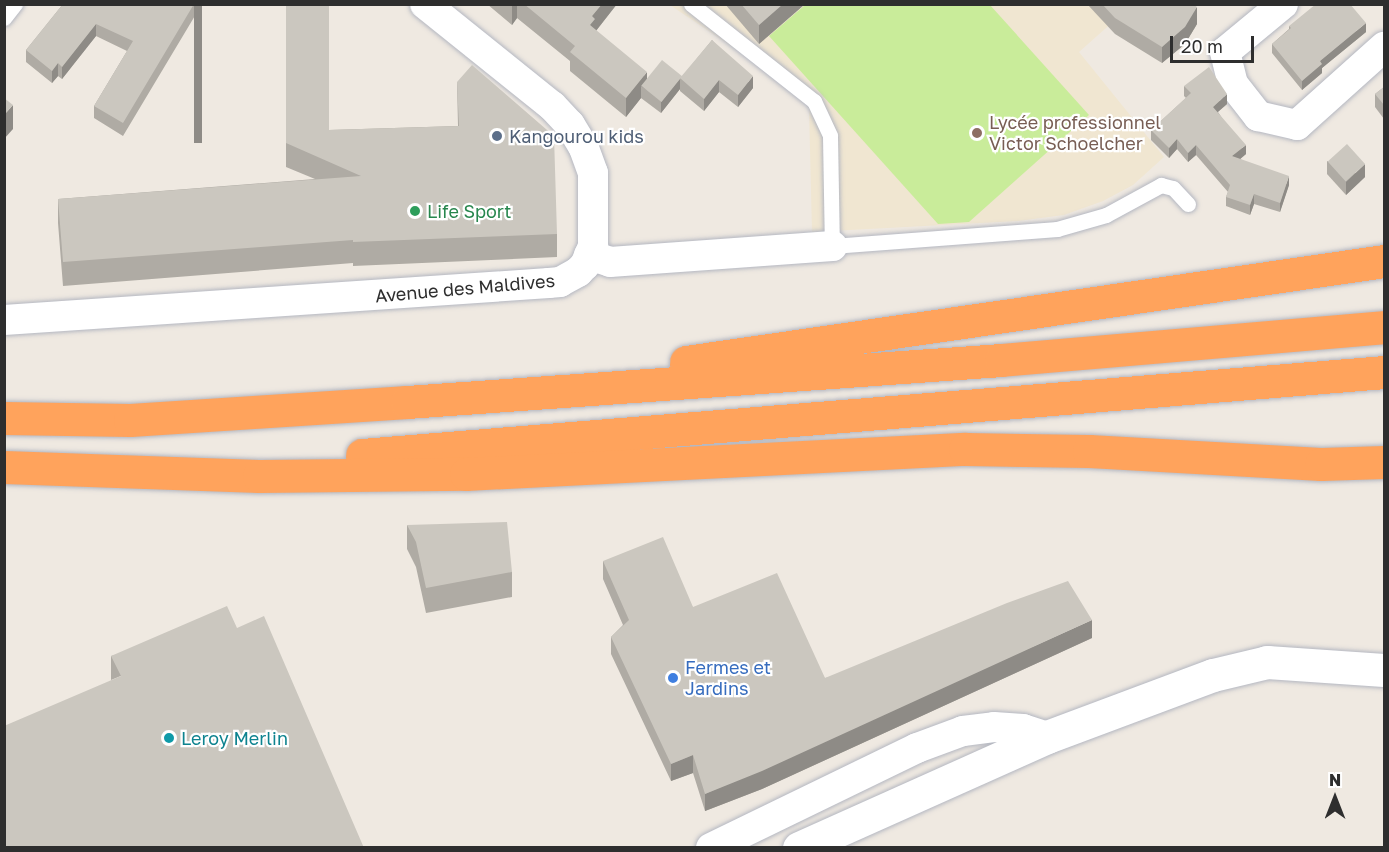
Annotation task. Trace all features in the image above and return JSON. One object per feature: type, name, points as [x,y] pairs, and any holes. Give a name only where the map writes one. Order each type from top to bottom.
[{"type":"highway","points":[[407,402],[1384,261]]},
{"type":"highway","points":[[4,418],[130,420],[407,402],[1001,360],[1384,327]]},
{"type":"highway","points":[[52,470],[284,461],[1384,372]]},
{"type":"highway","points":[[4,467],[259,476],[466,474],[965,449],[1089,451],[1321,464],[1384,462]]},
{"type":"main road","points":[[799,848],[1047,738],[1213,675],[1267,662],[1384,670]]},
{"type":"street","points":[[425,4],[552,106],[570,125],[584,148],[592,173],[593,236],[590,255],[610,262],[832,246]]},
{"type":"street","points":[[1283,4],[1225,52],[1233,84],[1258,116],[1297,124],[1384,47]]},
{"type":"street","name":"Avenue des Maldives","points":[[4,320],[560,282],[578,272],[590,255]]},
{"type":"street","points":[[711,848],[917,748],[963,731],[994,727],[1023,729],[1047,738]]},
{"type":"lane","points":[[4,18],[15,4]]},
{"type":"lane","points":[[691,4],[814,101],[830,136],[832,246],[1058,229],[1106,215],[1161,185],[1173,188],[1188,204]]},
{"type":"shaded area","name":"Lycée professionnel Victor Schoelcher","points":[[670,5],[1132,5],[1079,52],[1164,157],[1133,185],[1103,201],[1064,215],[1018,221],[812,232],[809,108],[787,84]]},
{"type":"green space","points":[[805,5],[990,5],[1089,115],[969,222],[938,224],[769,36]]},
{"type":"building","points":[[63,4],[194,4],[123,123],[94,106],[133,41],[96,24],[62,67],[58,63],[52,71],[26,50]]},
{"type":"building","points":[[286,4],[329,4],[329,130],[459,126],[457,82],[472,65],[554,136],[557,234],[353,242],[353,240],[63,262],[58,199],[361,176],[286,143]]},
{"type":"building","points":[[524,4],[602,4],[592,16],[595,19],[590,25],[647,72],[626,98],[570,52],[575,46]]},
{"type":"building","points":[[741,4],[783,4],[759,25]]},
{"type":"building","points":[[1102,4],[1193,4],[1197,7],[1185,27],[1162,47],[1115,18]]},
{"type":"building","points":[[1316,4],[1350,4],[1366,23],[1320,61],[1322,64],[1302,81],[1272,44],[1291,28],[1289,26]]},
{"type":"building","points":[[712,40],[753,76],[738,95],[719,80],[704,99],[680,78]]},
{"type":"building","points":[[662,60],[682,76],[661,102],[641,86]]},
{"type":"building","points":[[1209,67],[1227,94],[1213,107],[1246,145],[1232,156],[1289,176],[1280,203],[1254,194],[1250,205],[1226,197],[1230,185],[1196,145],[1188,153],[1177,139],[1169,148],[1151,130],[1191,93],[1184,86]]},
{"type":"building","points":[[1384,87],[1384,105],[1375,94]]},
{"type":"building","points":[[4,98],[13,105],[4,115]]},
{"type":"building","points":[[1347,144],[1365,164],[1346,181],[1328,161]]},
{"type":"building","points":[[507,522],[512,572],[426,588],[416,542],[407,525]]},
{"type":"building","points":[[663,537],[693,607],[777,573],[825,678],[1007,603],[1068,581],[1092,620],[762,771],[705,794],[693,755],[671,764],[611,637],[629,620],[603,561]]},
{"type":"building","name":"Leroy Merlin","points":[[227,606],[237,628],[264,616],[364,848],[4,848],[4,726],[121,676],[111,656]]},
{"type":"place","name":"Lycée professionnel Victor Schoelcher","points":[[977,133]]},
{"type":"place","name":"Kangourou kids","points":[[497,136]]},
{"type":"place","name":"Life Sport","points":[[415,211]]},
{"type":"place","name":"Fermes et Jardins","points":[[673,678]]},
{"type":"place","name":"Leroy Merlin","points":[[169,738]]}]
